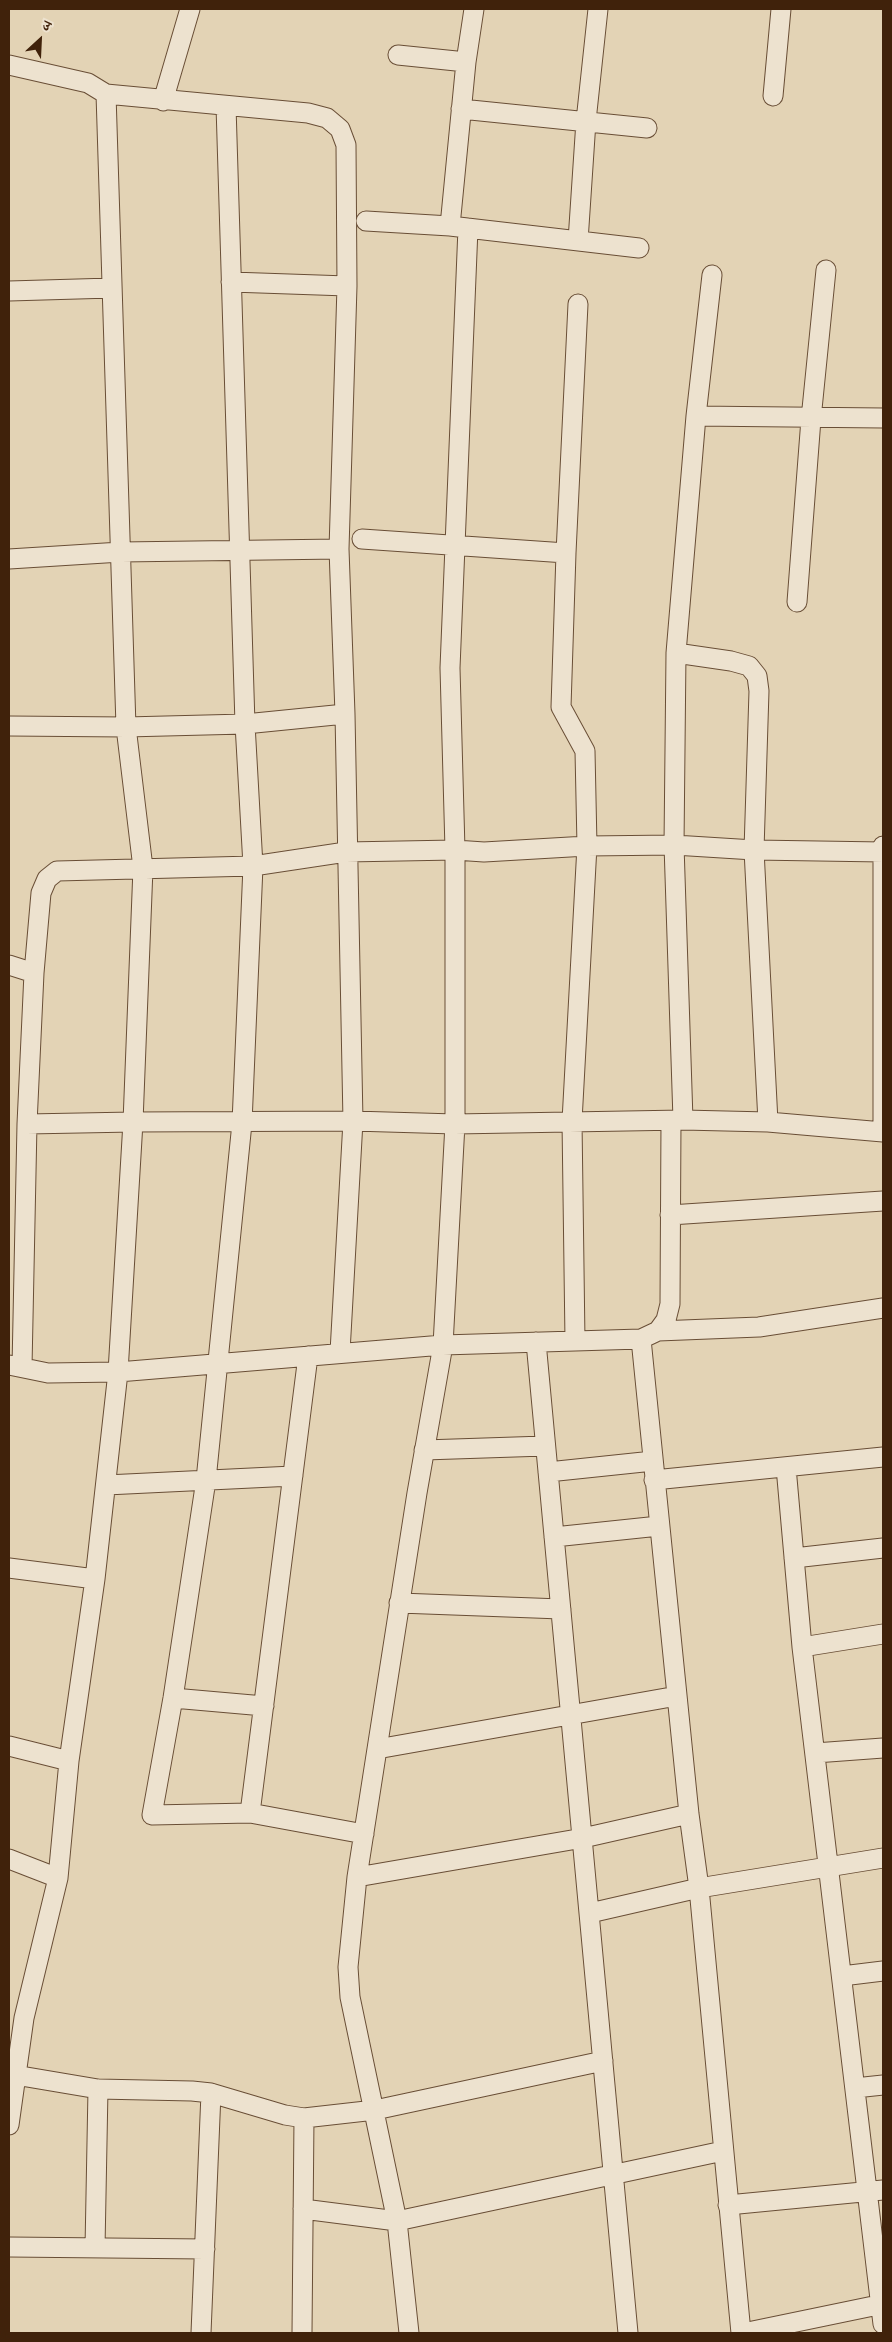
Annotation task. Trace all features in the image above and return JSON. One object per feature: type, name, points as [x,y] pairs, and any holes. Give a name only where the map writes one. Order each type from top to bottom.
[{"type":"street","points":[[163,101],[190,9]]},
{"type":"street","points":[[409,2333],[397,2220],[350,1997],[348,1967],[357,1877],[424,1450],[443,1345],[455,1124],[455,850],[450,668],[454,546],[461,109],[474,9]]},
{"type":"street","points":[[578,241],[586,122],[598,9]]},
{"type":"street","points":[[773,96],[781,9]]},
{"type":"street","points":[[398,55],[466,62]]},
{"type":"street","points":[[9,65],[88,83],[106,94],[163,101],[308,113],[327,118],[340,129],[346,145],[347,286],[339,549],[345,714],[346,852],[353,1121],[340,1352]]},
{"type":"street","points":[[9,2125],[15,2075],[17,2015],[58,1878],[69,1760],[95,1579],[118,1372],[134,1122],[143,868],[126,727],[106,94]]},
{"type":"street","points":[[226,106],[245,724],[253,866],[242,1123],[206,1480],[173,1698],[152,1815],[250,1813],[364,1834]]},
{"type":"street","points":[[461,109],[648,128]]},
{"type":"street","points":[[366,221],[459,227],[639,248]]},
{"type":"street","points":[[797,602],[811,419],[826,270]]},
{"type":"street","points":[[649,1335],[666,1320],[670,1304],[670,1215],[677,1120],[674,844],[676,653],[696,416],[712,276]]},
{"type":"street","points":[[231,282],[347,286]]},
{"type":"street","points":[[9,291],[112,288]]},
{"type":"street","points":[[575,1341],[572,1120],[587,846],[585,750],[561,707],[578,304]]},
{"type":"street","points":[[696,416],[811,419],[883,418]]},
{"type":"street","points":[[362,539],[566,553]]},
{"type":"street","points":[[9,559],[121,552],[339,549]]},
{"type":"street","points":[[676,653],[732,660],[749,666],[757,676],[759,690],[754,850],[768,1122]]},
{"type":"street","points":[[9,726],[126,727],[245,724],[345,714]]},
{"type":"street","points":[[883,852],[754,850],[674,844],[587,846],[484,852],[455,850],[346,852],[253,866],[57,871],[47,879],[41,893],[34,972],[15,1366],[48,1373],[118,1372],[340,1352],[443,1345],[575,1341],[758,1327],[883,1308]]},
{"type":"street","points":[[27,1124],[353,1121],[455,1124],[572,1120],[677,1120],[768,1122],[883,1132],[883,846]]},
{"type":"street","points":[[9,965],[34,972]]},
{"type":"street","points":[[670,1215],[883,1201]]},
{"type":"street","points":[[649,1335],[654,1480],[689,1814],[699,1888],[728,2205],[742,2333],[882,2304]]},
{"type":"street","points":[[536,1342],[628,2333]]},
{"type":"street","points":[[250,1813],[308,1356]]},
{"type":"street","points":[[424,1450],[546,1446]]},
{"type":"street","points":[[654,1480],[883,1457]]},
{"type":"street","points":[[548,1472],[653,1461]]},
{"type":"street","points":[[786,1467],[802,1647],[855,2088],[875,2191],[883,2324]]},
{"type":"street","points":[[106,1485],[293,1476]]},
{"type":"street","points":[[554,1537],[659,1526]]},
{"type":"street","points":[[794,1558],[883,1548]]},
{"type":"street","points":[[9,1568],[95,1579]]},
{"type":"street","points":[[400,1603],[561,1609]]},
{"type":"street","points":[[802,1647],[883,1634]]},
{"type":"street","points":[[377,1749],[677,1696]]},
{"type":"street","points":[[173,1698],[264,1706]]},
{"type":"street","points":[[9,1746],[69,1760]]},
{"type":"street","points":[[815,1753],[883,1748]]},
{"type":"street","points":[[357,1877],[583,1838],[689,1814]]},
{"type":"street","points":[[590,1913],[699,1888],[829,1865],[883,1858]]},
{"type":"street","points":[[9,1859],[58,1878]]},
{"type":"street","points":[[842,1976],[883,1971]]},
{"type":"street","points":[[15,2075],[98,2089],[211,2093],[285,2115],[304,2118],[375,2110],[603,2062]]},
{"type":"street","points":[[855,2088],[883,2085]]},
{"type":"street","points":[[95,2248],[98,2089]]},
{"type":"street","points":[[201,2333],[211,2093]]},
{"type":"street","points":[[302,2333],[304,2118]]},
{"type":"street","points":[[303,2209],[397,2220],[723,2151]]},
{"type":"street","points":[[728,2205],[875,2191]]},
{"type":"street","points":[[9,2247],[205,2249]]}]
